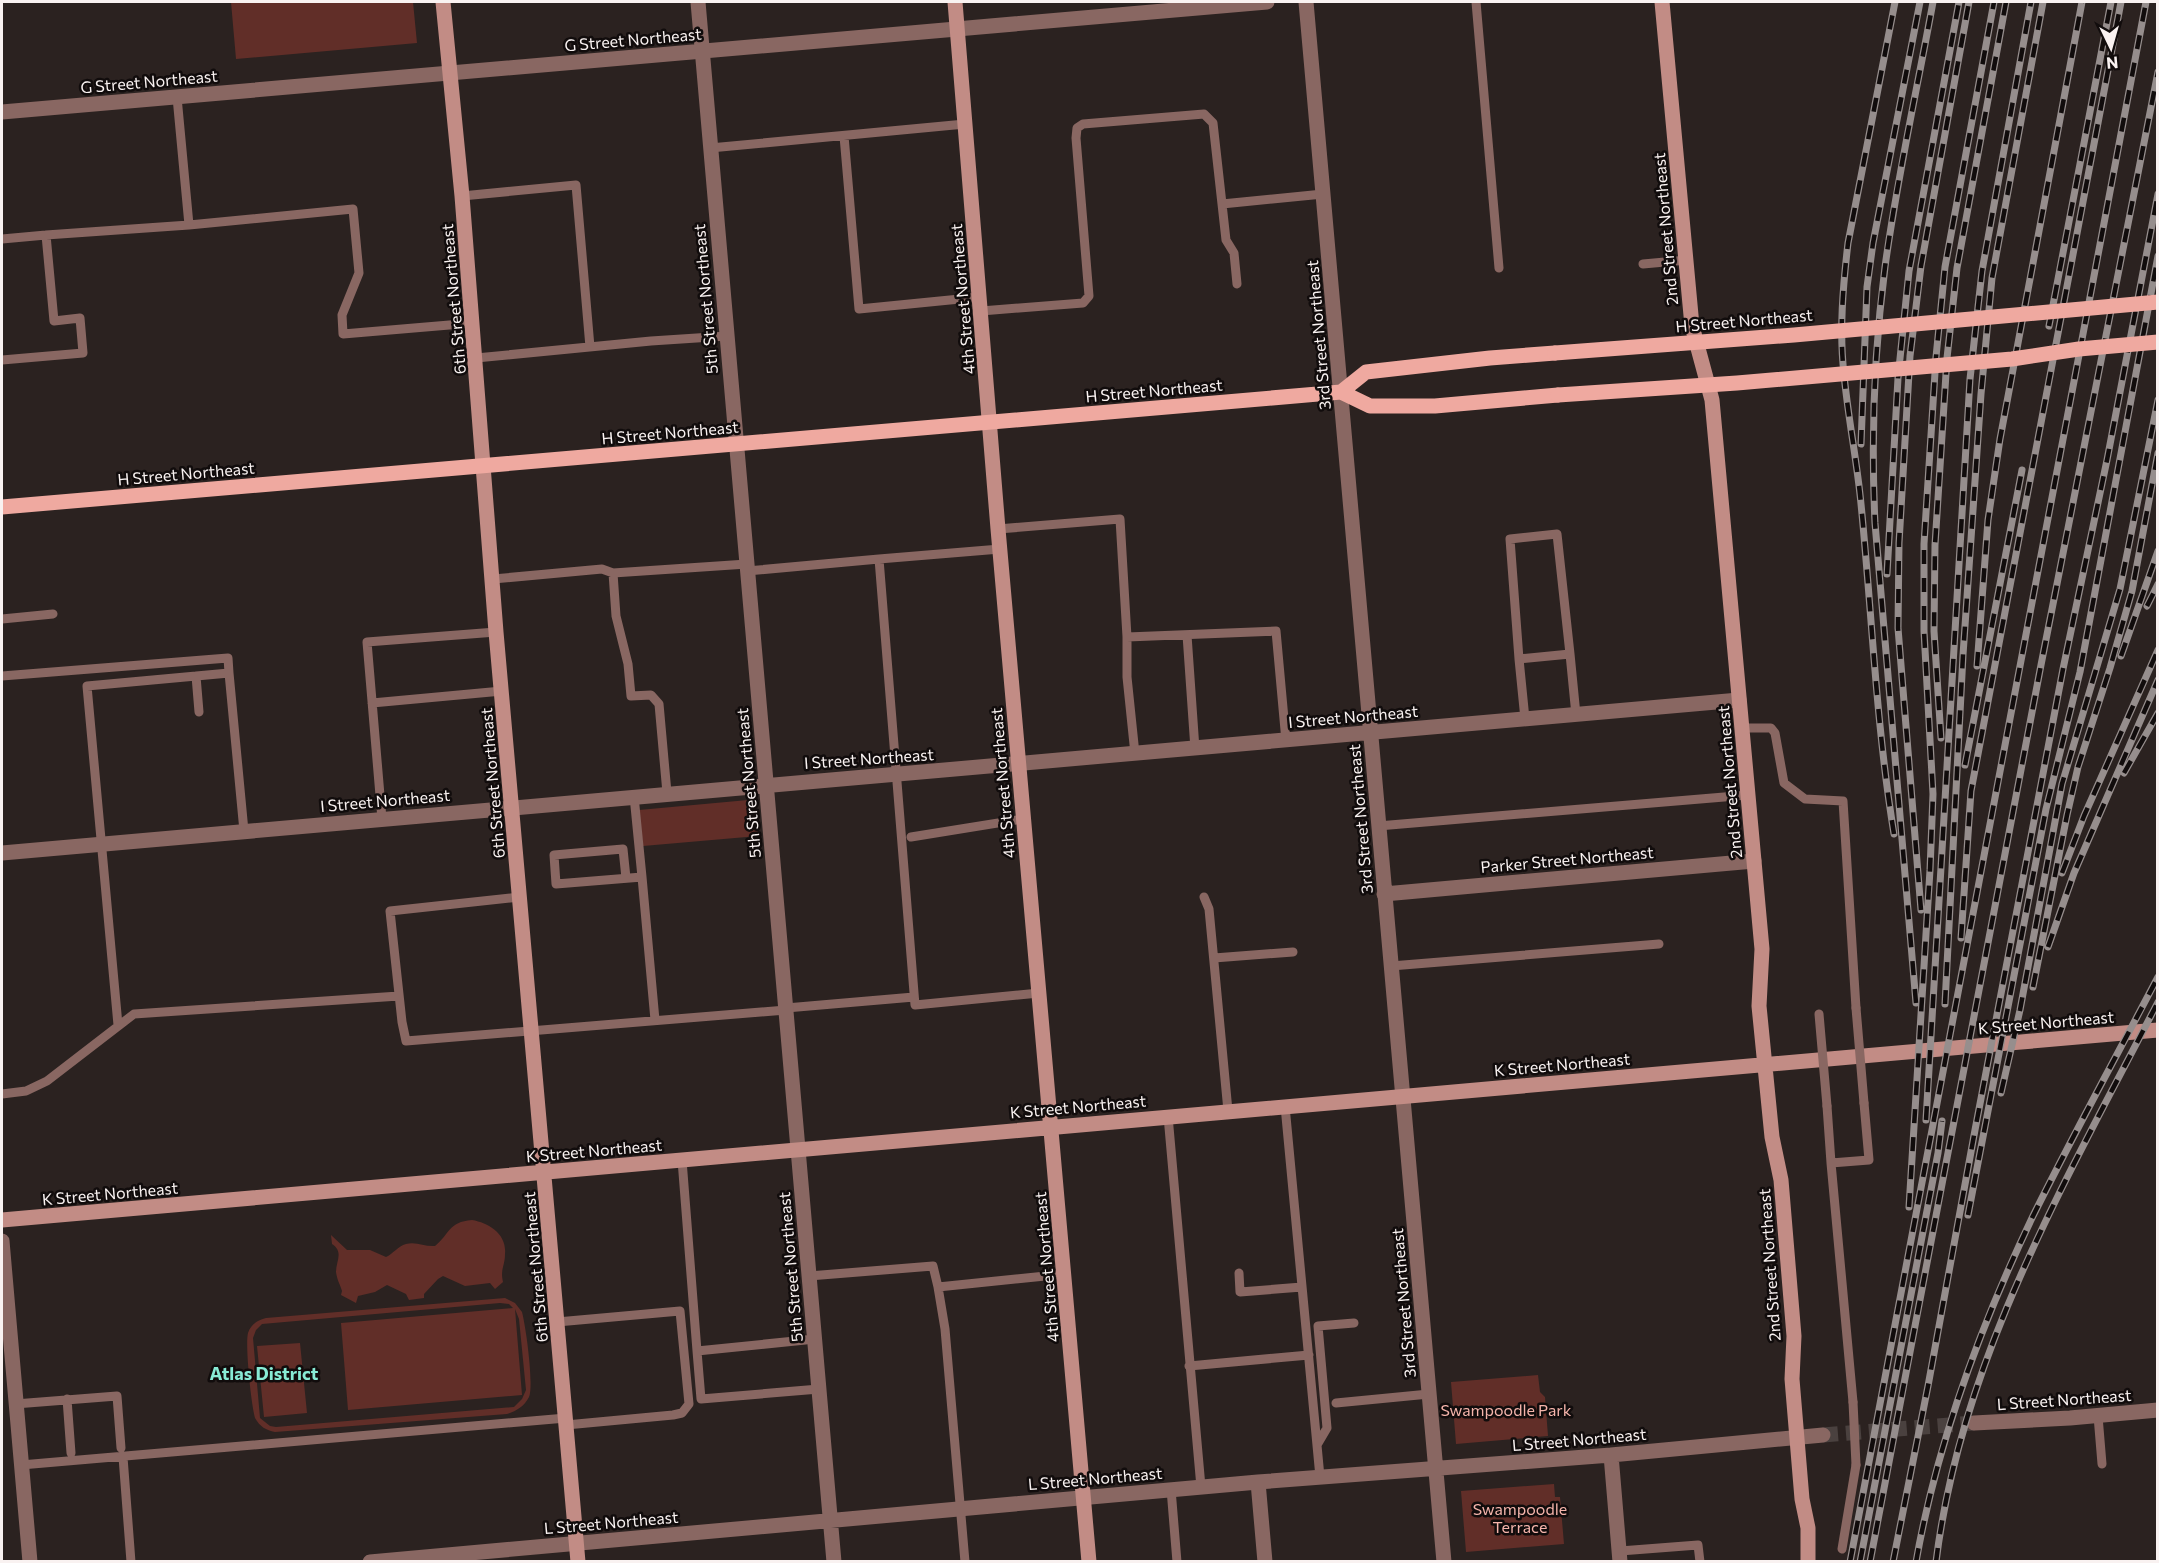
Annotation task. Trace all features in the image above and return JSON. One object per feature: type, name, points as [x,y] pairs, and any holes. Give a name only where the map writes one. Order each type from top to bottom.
[{"type":"main road","name":"H Street Northeast","points":[[2,507],[1341,392],[1366,372],[1490,358],[1782,336],[2157,302]]},
{"type":"main road","points":[[1341,392],[1370,406],[1435,406],[2012,359],[2079,349],[2157,342]]},
{"type":"street","name":"6th Street Northeast","points":[[443,2],[473,323],[496,632],[578,1562]]},
{"type":"street","name":"5th Street Northeast","points":[[698,2],[834,1562]]},
{"type":"street","name":"4th Street Northeast","points":[[955,2],[998,529],[1089,1562]]},
{"type":"street","name":"G Street Northeast","points":[[2,112],[1267,2]]},
{"type":"street","name":"3rd Street Northeast","points":[[1306,2],[1444,1562]]},
{"type":"street","name":"2nd Street Northeast","points":[[1662,2],[1692,326],[1713,400],[1761,949],[1759,992],[1765,1064],[1772,1137],[1782,1191],[1794,1336],[1792,1379],[1802,1498],[1808,1528],[1808,1562]]},
{"type":"street","name":"I Street Northeast","points":[[2,853],[1740,700]]},
{"type":"street","name":"Parker Street Northeast","points":[[1384,894],[1754,861]]},
{"type":"street","name":"K Street Northeast","points":[[2,1220],[2157,1030]]},
{"type":"street","points":[[2,1241],[30,1562]]},
{"type":"street","name":"L Street Northeast","points":[[1974,1423],[2098,1416],[2157,1410]]},
{"type":"street","name":"L Street Northeast","points":[[370,1562],[1171,1489],[1611,1455],[1823,1435]]},
{"type":"street","points":[[1611,1455],[1620,1556]]},
{"type":"street","points":[[1258,1482],[1265,1562]]},
{"type":"lane","points":[[1476,2],[1499,268]]},
{"type":"lane","points":[[177,97],[189,225]]},
{"type":"lane","points":[[844,136],[859,309],[1083,303],[1089,296],[1077,128],[1083,124],[1204,114],[1213,123],[1226,240],[1234,253],[1237,284]]},
{"type":"lane","points":[[710,148],[965,124]]},
{"type":"lane","points":[[462,196],[576,185],[590,347]]},
{"type":"lane","points":[[1222,204],[1323,194]]},
{"type":"lane","points":[[2,239],[189,225],[352,209],[359,273],[342,315],[343,334],[473,323]]},
{"type":"lane","points":[[2,360],[83,353],[80,318],[54,321],[46,235]]},
{"type":"lane","points":[[1643,264],[1686,260]]},
{"type":"lane","points":[[476,358],[727,336]]},
{"type":"lane","points":[[998,529],[1120,519],[1127,677],[1135,754]]},
{"type":"lane","points":[[1525,719],[1510,539],[1557,534],[1576,715]]},
{"type":"lane","points":[[493,579],[602,569],[613,573],[747,568],[1000,549]]},
{"type":"lane","points":[[879,559],[915,1005],[1039,993]]},
{"type":"lane","points":[[613,573],[616,616],[628,664],[631,696],[651,695],[657,699],[659,704],[667,794]]},
{"type":"lane","points":[[2,619],[53,614]]},
{"type":"lane","points":[[1127,637],[1276,631],[1286,741]]},
{"type":"lane","points":[[382,819],[367,642],[496,632]]},
{"type":"lane","points":[[1186,635],[1195,749]]},
{"type":"lane","points":[[1519,659],[1570,654]]},
{"type":"lane","points":[[2,676],[228,658],[244,831]]},
{"type":"lane","points":[[118,1025],[87,686],[229,674]]},
{"type":"lane","points":[[196,676],[199,712]]},
{"type":"lane","points":[[372,704],[502,691]]},
{"type":"lane","points":[[1742,728],[1771,728],[1775,733],[1784,783],[1805,799],[1843,801],[1856,1008],[1869,1160],[1832,1163]]},
{"type":"lane","points":[[1378,826],[1748,795]]},
{"type":"lane","points":[[634,796],[655,1020]]},
{"type":"lane","points":[[911,837],[1023,819]]},
{"type":"lane","points":[[626,878],[623,849],[554,855],[556,884],[642,877]]},
{"type":"lane","points":[[520,897],[390,911],[406,1041],[532,1032],[914,997]]},
{"type":"lane","points":[[1204,897],[1209,909],[1228,1111]]},
{"type":"lane","points":[[1391,966],[1659,944]]},
{"type":"lane","points":[[1214,958],[1293,951]]},
{"type":"lane","points":[[2,1094],[26,1091],[47,1081],[134,1014],[399,996]]},
{"type":"lane","points":[[1819,1014],[1853,1402],[1856,1465],[1842,1549]]},
{"type":"lane","points":[[1285,1106],[1320,1477]]},
{"type":"lane","points":[[1168,1116],[1201,1487]]},
{"type":"lane","points":[[682,1161],[701,1399],[819,1389]]},
{"type":"lane","points":[[809,1276],[933,1266],[945,1329],[965,1562]]},
{"type":"lane","points":[[1239,1273],[1240,1292],[1302,1287]]},
{"type":"lane","points":[[938,1287],[1065,1274]]},
{"type":"lane","points":[[21,1465],[122,1452],[673,1415],[682,1413],[689,1404],[680,1311],[557,1322]]},
{"type":"lane","points":[[1317,1445],[1327,1428],[1318,1326],[1354,1323]]},
{"type":"lane","points":[[697,1351],[814,1339]]},
{"type":"lane","points":[[1190,1366],[1309,1355]]},
{"type":"lane","points":[[1336,1403],[1429,1394]]},
{"type":"lane","points":[[15,1404],[117,1396],[131,1562]]},
{"type":"lane","points":[[67,1399],[71,1453]]},
{"type":"lane","points":[[2098,1416],[2102,1464]]},
{"type":"lane","points":[[1171,1489],[1177,1562]]},
{"type":"lane","points":[[1620,1556],[1698,1545],[1700,1562]]},
{"type":"green space","points":[[231,2],[413,2],[417,43],[236,59]]},
{"type":"green space","points":[[748,800],[755,806],[758,836],[643,846],[639,810]]},
{"type":"green space","points":[[472,1220],[496,1231],[505,1247],[503,1282],[495,1289],[490,1283],[465,1286],[443,1276],[424,1294],[424,1298],[409,1300],[406,1294],[387,1285],[375,1292],[358,1296],[356,1303],[341,1295],[342,1291],[336,1272],[339,1253],[332,1244],[331,1235],[347,1250],[370,1250],[386,1257],[406,1244],[435,1246],[458,1223]]},
{"type":"green space","points":[[505,1298],[515,1303],[522,1312],[530,1369],[529,1397],[520,1408],[507,1414],[275,1432],[261,1426],[255,1418],[248,1361],[249,1330],[255,1323],[266,1318]],"holes":[[[509,1304],[513,1308],[341,1323],[348,1410],[522,1395],[515,1309],[519,1319],[526,1390],[522,1399],[514,1407],[276,1427],[270,1426],[260,1418],[253,1338],[256,1330],[262,1324]]]},
{"type":"green space","points":[[300,1343],[307,1413],[264,1417],[257,1346]]},
{"type":"green space","name":"Swampoodle Park","points":[[1538,1375],[1540,1392],[1545,1397],[1548,1436],[1456,1444],[1451,1382]]},
{"type":"green space","name":"Swampoodle Terrace","points":[[1554,1484],[1555,1497],[1560,1497],[1564,1544],[1466,1552],[1461,1491]]},
{"type":"tunnel","points":[[1823,1435],[1974,1423]]},
{"type":"railway","points":[[1894,834],[1879,711],[1861,504],[1844,374],[1842,325],[1848,243],[1895,2]]},
{"type":"railway","points":[[1861,444],[1867,287],[1873,243],[1920,2]]},
{"type":"railway","points":[[1916,1003],[1875,523],[1873,459],[1876,363],[1885,267],[1901,167],[1933,2]]},
{"type":"railway","points":[[1887,574],[1898,378],[1909,271],[1959,2]]},
{"type":"railway","points":[[1921,910],[1898,628],[1899,543],[1910,356],[1921,266],[1969,2]]},
{"type":"railway","points":[[1909,1207],[1933,794],[1924,631],[1924,544],[1936,357],[1945,267],[1994,2]]},
{"type":"railway","points":[[1941,738],[1934,631],[1935,545],[1947,358],[1957,268],[2006,2]]},
{"type":"railway","points":[[1926,1120],[1970,379],[1982,271],[2031,2]]},
{"type":"railway","points":[[1945,1004],[1963,655],[1981,394],[1992,278],[2043,2]]},
{"type":"railway","points":[[1977,666],[1988,520],[2000,439],[2082,2]]},
{"type":"railway","points":[[2049,326],[2111,2]]},
{"type":"railway","points":[[1961,938],[1971,791],[2121,2]]},
{"type":"railway","points":[[1850,1562],[2146,2]]},
{"type":"railway","points":[[1870,1562],[2041,665],[2158,72]]},
{"type":"railway","points":[[1893,1562],[2063,669],[2107,460],[2158,194]]},
{"type":"railway","points":[[1968,1215],[2046,809],[2080,672],[2158,256]]},
{"type":"railway","points":[[2001,1093],[2020,1010],[2062,784],[2120,589],[2158,400]]},
{"type":"railway","points":[[2033,987],[2078,767],[2132,591],[2158,453]]},
{"type":"railway","points":[[1965,765],[2022,470]]},
{"type":"railway","points":[[2121,656],[2158,551]]},
{"type":"railway","points":[[2147,606],[2158,584]]},
{"type":"railway","points":[[2062,873],[2084,816],[2158,650]]},
{"type":"railway","points":[[2048,947],[2074,873],[2158,680]]},
{"type":"railway","points":[[2124,773],[2158,713]]},
{"type":"railway","points":[[1916,1562],[1948,1430],[1962,1386],[1995,1301],[2047,1188],[2158,977]]},
{"type":"railway","points":[[1936,1562],[1949,1487],[1968,1414],[1993,1342],[2054,1204],[2158,1002]]},
{"type":"railway","points":[[1860,1562],[1938,1153],[1942,1121]]},
{"type":"district","name":"Atlas District","points":[[264,1373]]}]
